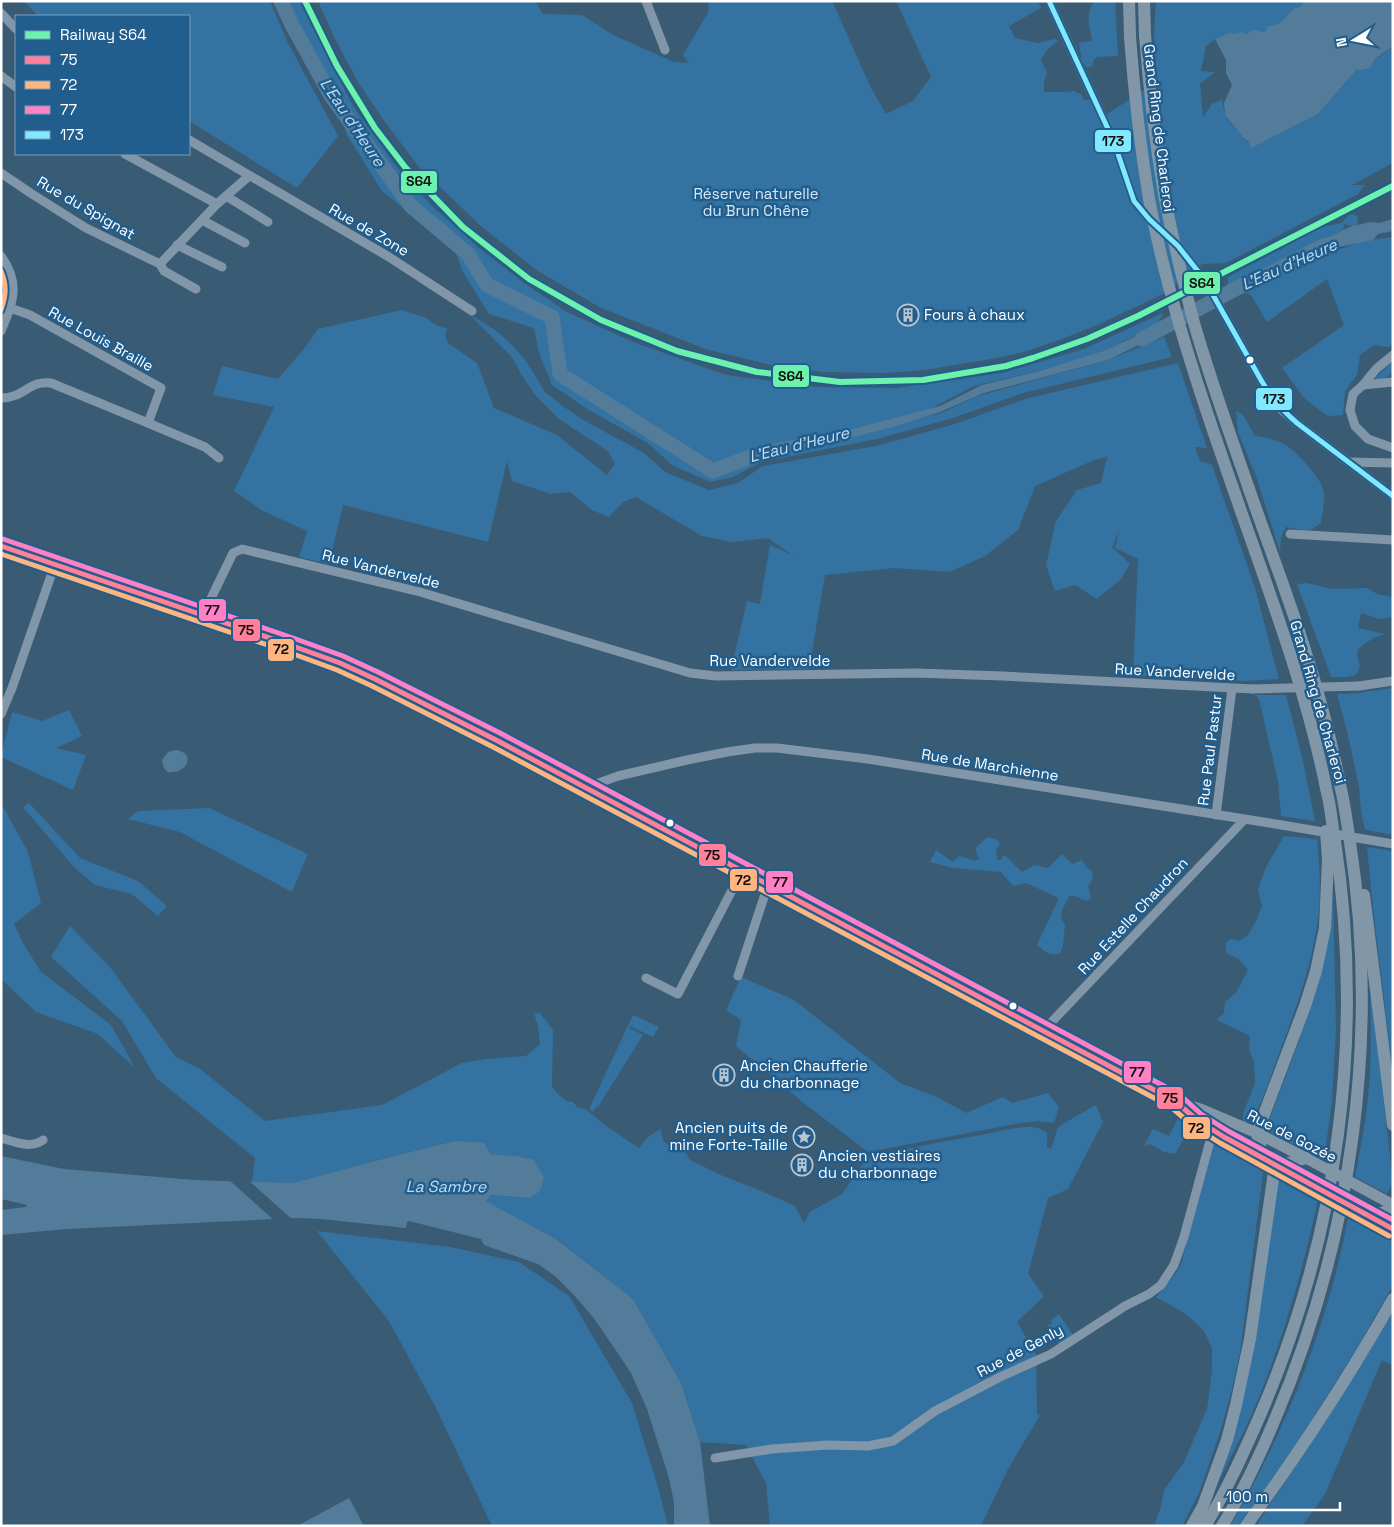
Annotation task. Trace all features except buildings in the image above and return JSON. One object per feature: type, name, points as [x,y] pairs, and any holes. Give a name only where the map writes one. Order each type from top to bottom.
[{"type":"highway","name":"Grand Ring de Charleroi","points":[[1129,1],[1130,36],[1139,131],[1149,198],[1164,265],[1180,329],[1199,392],[1290,656],[1312,729],[1328,794],[1340,873],[1346,940],[1345,1074],[1338,1138],[1321,1231],[1303,1302],[1277,1377],[1247,1445],[1205,1526]]},
{"type":"highway","name":"Grand Ring de Charleroi","points":[[1144,1],[1148,80],[1164,194],[1178,260],[1200,342],[1249,490],[1306,652],[1327,726],[1342,792],[1355,874],[1360,939],[1362,1006],[1359,1075],[1352,1142],[1336,1233],[1317,1306],[1292,1380],[1262,1450],[1222,1526]]},
{"type":"highway","points":[[1263,1158],[1257,1133],[1316,971],[1325,928],[1328,860],[1325,820],[1328,794]]},
{"type":"highway","points":[[1355,874],[1365,897],[1393,1125]]},
{"type":"highway","points":[[1192,1526],[1203,1506],[1227,1440],[1236,1404],[1250,1339],[1274,1172],[1278,1166],[1306,1158]]},
{"type":"highway","points":[[1370,1216],[1393,1208]]},
{"type":"highway","points":[[1246,1526],[1322,1415],[1393,1299]]},
{"type":"main road","name":"Rue de Gozée","points":[[1,546],[298,648],[375,678],[496,740],[1175,1100],[1257,1133],[1393,1204]]},
{"type":"main road","name":"Rue de Gozée","points":[[1175,1100],[1197,1120],[1213,1130],[1393,1229]]},
{"type":"street","points":[[646,1],[665,50]]},
{"type":"street","points":[[1049,1],[1114,142],[1134,201],[1149,219],[1178,246],[1204,279],[1261,380],[1282,410],[1393,496]]},
{"type":"street","points":[[1,13],[15,28]]},
{"type":"street","points":[[1,76],[15,86]]},
{"type":"street","name":"Rue de Zone","points":[[190,141],[389,257],[472,311]]},
{"type":"street","points":[[127,155],[217,204]]},
{"type":"street","name":"Rue du Spignat","points":[[1,173],[86,228],[160,264],[164,271],[196,289]]},
{"type":"street","points":[[160,264],[217,204],[249,176]]},
{"type":"street","points":[[226,196],[268,222]]},
{"type":"street","points":[[202,220],[245,244]]},
{"type":"street","points":[[177,245],[222,267]]},
{"type":"street","points":[[1,256],[8,266],[14,284],[10,308],[1,331]]},
{"type":"street","name":"Rue Louis Braille","points":[[10,308],[30,315],[162,388],[148,423]]},
{"type":"street","points":[[1393,355],[1376,369],[1353,394],[1350,410],[1356,426],[1368,439],[1393,448]]},
{"type":"street","points":[[1,398],[16,396],[42,381],[51,383],[205,447],[219,458]]},
{"type":"street","points":[[1363,385],[1393,382]]},
{"type":"street","points":[[1348,462],[1393,463]]},
{"type":"street","points":[[1290,534],[1393,540]]},
{"type":"street","name":"Rue Vandervelde","points":[[203,615],[234,553],[242,549],[420,592],[682,670],[716,676],[916,673],[1232,689],[1358,686],[1393,681]]},
{"type":"street","points":[[1,714],[12,688],[55,564]]},
{"type":"street","name":"Rue Paul Pastur","points":[[1216,815],[1232,689]]},
{"type":"street","name":"Rue de Marchienne","points":[[585,788],[618,776],[687,760],[736,751],[777,748],[868,759],[1393,844]]},
{"type":"street","name":"Rue Estelle Chaudron","points":[[1043,1031],[1244,820]]},
{"type":"street","points":[[646,978],[678,994],[742,871]]},
{"type":"street","points":[[738,976],[768,885]]},
{"type":"street","name":"Rue de Genly","points":[[716,1458],[772,1449],[828,1445],[868,1446],[893,1441],[935,1411],[1000,1377],[1051,1354],[1116,1311],[1148,1294],[1161,1284],[1174,1265],[1184,1237],[1218,1117]]},
{"type":"street","points":[[1,1138],[26,1144],[35,1144],[43,1140]]},
{"type":"green space","points":[[24,1],[270,1],[288,43],[338,136],[297,188],[190,122],[190,15],[37,15]]},
{"type":"green space","points":[[288,1],[299,1],[353,106],[395,165],[432,206],[479,248],[524,283],[567,312],[633,342],[726,375],[816,387],[897,388],[1002,373],[1084,349],[1163,313],[1157,325],[1106,350],[1056,367],[974,386],[905,422],[941,413],[978,396],[1108,360],[1164,337],[1172,357],[1023,393],[953,418],[877,439],[761,462],[733,477],[710,482],[672,465],[648,443],[589,410],[552,385],[539,353],[534,328],[489,314],[463,272],[454,248],[382,191],[347,135],[330,83]]},
{"type":"green space","name":"Réserve naturelle du Brun Chêne","points":[[318,1],[535,1],[543,14],[582,15],[613,35],[673,62],[689,63],[683,55],[709,11],[708,1],[832,1],[871,88],[886,114],[913,101],[931,77],[896,1],[1038,1],[1041,8],[1009,26],[1015,38],[1038,43],[1055,39],[1058,41],[1046,51],[1041,60],[1047,73],[1044,81],[1044,92],[1074,91],[1082,95],[1084,100],[1094,99],[1103,117],[1157,81],[1154,34],[1156,1],[1304,1],[1301,6],[1293,9],[1280,23],[1268,27],[1268,30],[1263,32],[1254,30],[1247,34],[1241,32],[1234,34],[1231,32],[1215,39],[1206,46],[1201,71],[1215,72],[1200,84],[1203,117],[1212,104],[1222,100],[1224,112],[1228,120],[1251,147],[1318,114],[1357,69],[1379,57],[1393,46],[1393,163],[1352,185],[1365,185],[1358,194],[1226,263],[1202,264],[1163,294],[1095,326],[1024,352],[925,370],[884,373],[824,372],[775,366],[705,349],[599,307],[538,271],[483,228],[419,167],[382,118],[358,82],[334,37]]},
{"type":"green space","points":[[1095,1],[1115,1],[1118,56],[1097,57],[1094,59],[1093,65],[1087,68],[1082,61],[1079,43],[1092,41],[1089,16]]},
{"type":"green space","points":[[1349,214],[1358,216],[1357,227],[1344,224],[1343,230],[1332,236],[1320,239],[1305,249],[1317,258],[1362,241],[1393,237],[1393,343],[1389,347],[1374,345],[1360,355],[1357,375],[1345,391],[1343,415],[1328,416],[1305,399],[1282,368],[1344,325],[1327,279],[1267,322],[1251,295],[1245,293],[1227,297],[1228,277],[1322,227],[1342,223]]},
{"type":"green space","points":[[402,310],[426,318],[436,325],[447,329],[445,336],[448,343],[477,363],[494,408],[557,435],[607,475],[615,464],[608,451],[559,419],[536,396],[512,357],[469,314],[498,332],[513,346],[526,361],[545,392],[564,407],[585,421],[644,453],[665,472],[709,490],[738,483],[763,466],[876,446],[955,424],[1025,399],[1178,363],[1207,448],[1195,447],[1200,461],[1212,465],[1255,588],[1279,679],[1242,681],[1216,678],[1133,676],[1138,559],[1115,548],[1119,531],[1112,547],[1130,564],[1121,579],[1097,599],[1075,585],[1055,591],[1046,565],[1056,521],[1077,490],[1101,483],[1107,457],[1094,460],[1035,486],[1018,530],[985,556],[950,572],[895,568],[825,575],[809,669],[731,670],[747,601],[760,604],[770,545],[794,556],[768,538],[732,542],[702,536],[636,497],[623,502],[609,517],[592,510],[570,492],[551,494],[512,481],[507,461],[488,542],[343,505],[329,564],[299,557],[307,531],[263,511],[234,491],[274,407],[213,395],[222,366],[278,379],[318,329]]},
{"type":"green space","points":[[1393,361],[1393,372],[1384,380],[1374,379]]},
{"type":"green space","points":[[1236,411],[1243,415],[1255,436],[1276,440],[1293,450],[1311,469],[1323,488],[1324,501],[1321,523],[1311,530],[1286,527],[1281,537],[1280,552],[1256,476],[1238,432]]},
{"type":"green space","points":[[1307,583],[1332,589],[1367,588],[1377,594],[1393,597],[1393,617],[1380,619],[1361,613],[1358,628],[1385,634],[1373,638],[1358,649],[1357,655],[1360,666],[1356,675],[1331,677],[1297,584]]},
{"type":"green space","points":[[1393,688],[1393,835],[1366,830],[1354,764],[1337,694],[1362,693]]},
{"type":"green space","points":[[1255,695],[1286,695],[1303,761],[1315,821],[1281,816],[1278,781],[1259,699]]},
{"type":"green space","points":[[69,710],[82,736],[56,748],[86,755],[73,790],[1,757],[12,712],[42,721]]},
{"type":"green space","points":[[1,803],[28,852],[41,903],[14,924],[23,943],[41,972],[111,1025],[135,1068],[98,1034],[36,1012],[1,979]]},
{"type":"green space","points":[[29,803],[80,858],[138,881],[167,906],[158,916],[132,894],[95,885],[74,867],[23,807]]},
{"type":"green space","points":[[209,808],[308,854],[292,892],[180,832],[128,819],[138,811]]},
{"type":"green space","points":[[1284,836],[1314,840],[1317,838],[1320,879],[1318,919],[1303,985],[1269,1082],[1255,1116],[1249,1122],[1243,1122],[1243,1113],[1255,1084],[1254,1062],[1249,1049],[1250,1036],[1217,1020],[1224,1013],[1225,1002],[1236,993],[1248,970],[1239,959],[1226,953],[1226,943],[1231,939],[1239,941],[1248,935],[1257,919],[1262,906],[1258,889],[1266,867]]},
{"type":"green space","points":[[987,837],[995,839],[1000,843],[996,850],[997,860],[1001,860],[1003,855],[1022,872],[1034,865],[1048,868],[1062,854],[1072,864],[1082,860],[1087,868],[1093,872],[1092,880],[1088,886],[1091,898],[1087,901],[1075,896],[1069,896],[1061,913],[1065,925],[1063,946],[1060,953],[1050,954],[1037,945],[1059,898],[1026,883],[1013,886],[1001,872],[953,868],[930,862],[936,850],[953,862],[959,856],[971,860],[979,859],[975,849]]},
{"type":"green space","points":[[1367,847],[1393,851],[1393,1073],[1374,918]]},
{"type":"green space","points":[[1333,892],[1336,1030],[1332,1101],[1324,1160],[1265,1130],[1294,1053],[1319,975],[1324,955]]},
{"type":"green space","points":[[70,926],[109,966],[176,1057],[200,1069],[265,1121],[382,1105],[462,1063],[526,1056],[540,1044],[534,1013],[540,1013],[553,1030],[552,1087],[566,1101],[573,1102],[577,1107],[587,1110],[606,1126],[639,1148],[647,1138],[660,1129],[664,1142],[670,1145],[678,1141],[690,1160],[795,1206],[804,1223],[810,1212],[842,1194],[866,1159],[922,1146],[1023,1127],[1041,1129],[1047,1133],[1047,1147],[1051,1149],[1057,1130],[1061,1125],[1096,1105],[1103,1122],[1068,1189],[1048,1198],[1028,1274],[1044,1296],[1017,1322],[1036,1354],[1037,1414],[1040,1415],[1007,1471],[981,1526],[770,1526],[766,1483],[746,1445],[700,1442],[681,1383],[633,1299],[556,1239],[486,1201],[491,1195],[530,1198],[516,1156],[490,1154],[455,1141],[294,1183],[252,1182],[255,1158],[156,1078],[122,1021],[51,957]]},
{"type":"green space","points":[[741,977],[794,1000],[900,1083],[939,1098],[966,1113],[1003,1097],[1012,1103],[1048,1093],[1059,1107],[1054,1123],[1037,1121],[1021,1123],[868,1152],[805,1104],[736,1046],[741,1020],[726,1010]]},
{"type":"green space","points":[[1370,997],[1372,1000],[1393,1182],[1387,1194],[1355,1177],[1370,1079]]},
{"type":"green space","points":[[633,1015],[659,1027],[653,1037],[630,1026],[629,1028],[643,1035],[593,1112],[589,1109]]},
{"type":"green space","points":[[1178,1118],[1191,1126],[1175,1154],[1164,1152],[1150,1144],[1144,1146],[1153,1129],[1169,1136]]},
{"type":"green space","points":[[1214,1143],[1232,1148],[1245,1155],[1260,1166],[1263,1174],[1240,1353],[1221,1429],[1199,1493],[1182,1526],[1154,1526],[1161,1507],[1164,1490],[1184,1462],[1207,1409],[1212,1371],[1212,1348],[1204,1331],[1186,1314],[1156,1297],[1181,1264]]},
{"type":"green space","points":[[1279,1174],[1319,1195],[1307,1248],[1277,1350],[1253,1412],[1211,1496]]},
{"type":"green space","points":[[1349,1212],[1393,1234],[1393,1285],[1357,1348],[1293,1450],[1238,1526],[1230,1526],[1270,1452],[1303,1374],[1330,1294]]},
{"type":"green space","points":[[317,1231],[450,1247],[519,1262],[569,1296],[632,1403],[668,1526],[492,1526],[435,1406],[389,1321]]},
{"type":"green space","points":[[1393,1312],[1393,1366],[1382,1360],[1325,1494],[1302,1526],[1256,1526],[1357,1371]]},
{"type":"green space","points":[[1059,1314],[1073,1335],[1060,1345],[1048,1329],[1048,1325],[1052,1323],[1051,1320]]},
{"type":"water","points":[[1304,1],[1393,1],[1393,46],[1375,59],[1370,68],[1357,69],[1318,114],[1251,148],[1248,141],[1225,115],[1224,103],[1232,85],[1226,73],[1226,60],[1215,39],[1231,32],[1234,34],[1241,32],[1247,34],[1252,30],[1256,30],[1263,32],[1267,30],[1267,27],[1280,23],[1293,9],[1301,6]]},
{"type":"water","points":[[1393,219],[1393,231],[1378,234],[1373,240],[1329,249],[1226,297],[1223,290],[1320,239],[1332,236],[1349,227]]},
{"type":"water","points":[[1156,327],[1161,334],[1108,360],[984,393],[940,412],[893,427],[845,439],[777,452],[734,468],[730,460],[772,444],[853,429],[940,406],[982,385],[1040,371],[1106,350]]},
{"type":"water","points":[[176,750],[186,755],[187,763],[180,770],[167,772],[162,760],[168,752]]},
{"type":"water","name":"La Sambre","points":[[455,1141],[484,1143],[490,1154],[516,1156],[534,1160],[544,1178],[540,1191],[530,1198],[491,1195],[486,1201],[556,1239],[633,1299],[681,1383],[700,1442],[710,1526],[674,1526],[674,1502],[669,1478],[647,1409],[631,1373],[593,1317],[555,1276],[538,1264],[484,1245],[481,1239],[409,1221],[406,1228],[297,1218],[67,1229],[1,1235],[1,1210],[26,1207],[27,1205],[1,1199],[1,1156],[64,1169],[194,1180],[293,1183]]},
{"type":"water","points":[[349,1498],[364,1526],[297,1526]]},
{"type":"pier","points":[[227,1178],[247,1179],[294,1221],[276,1222]]},
{"type":"waterway","name":"L'Eau d'Heure","points":[[281,1],[330,94],[411,206],[468,254],[487,285],[552,317],[560,374],[713,471],[750,457]]},
{"type":"waterway","name":"L'Eau d'Heure","points":[[1142,339],[1243,285]]},
{"type":"rail line","name":"S64","points":[[305,1],[337,66],[375,128],[405,167],[463,227],[529,279],[601,320],[677,351],[757,372],[840,382],[923,380],[1006,366],[1087,339],[1138,316],[1393,186]]},
{"type":"transit line","name":"173","points":[[1049,1],[1114,142],[1134,201],[1149,219],[1178,246],[1204,279],[1273,398],[1297,423],[1393,496]]},
{"type":"transit line","name":"72","points":[[1,271],[5,290],[1,310]]},
{"type":"transit line","name":"77","points":[[3,539],[293,638],[343,656],[378,672],[500,733],[1179,1094],[1201,1114],[1228,1131],[1393,1220]]},
{"type":"transit line","name":"75","points":[[1,546],[290,645],[340,663],[375,679],[496,740],[1175,1101],[1197,1120],[1224,1137],[1393,1229]]},
{"type":"transit line","name":"72","points":[[1,554],[288,652],[337,670],[372,686],[493,747],[1171,1107],[1193,1126],[1220,1143],[1389,1236]]},
{"type":"place","name":"Fours à chaux","points":[[908,315]]},
{"type":"place","name":"Ancien Chaufferie du charbonnage","points":[[724,1075]]},
{"type":"place","name":"Ancien puits de mine Forte-Taille","points":[[804,1137]]},
{"type":"place","name":"Ancien vestiaires du charbonnage","points":[[802,1165]]}]
